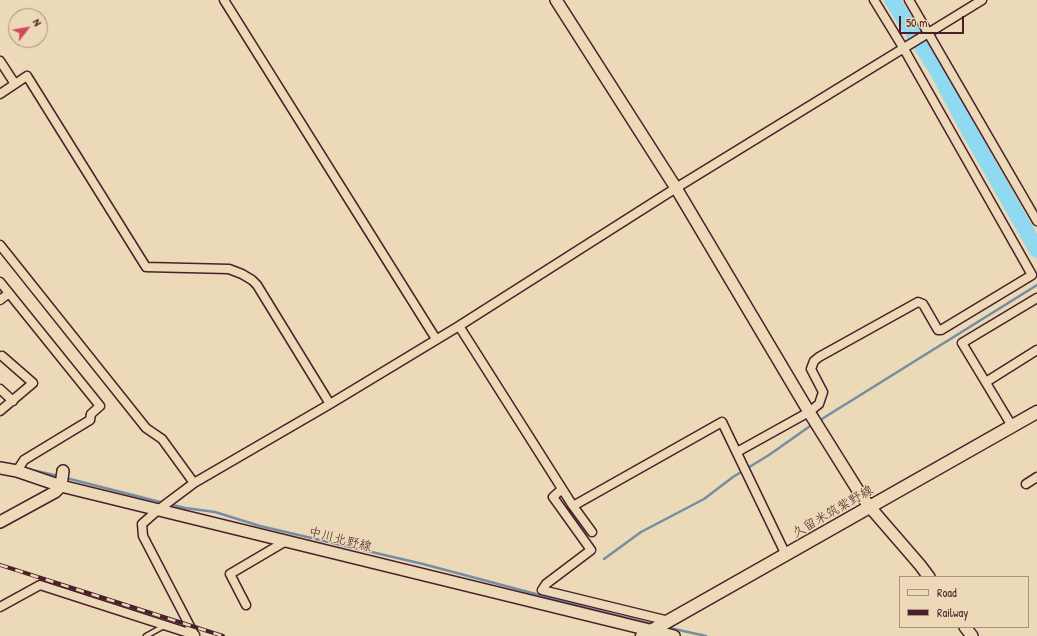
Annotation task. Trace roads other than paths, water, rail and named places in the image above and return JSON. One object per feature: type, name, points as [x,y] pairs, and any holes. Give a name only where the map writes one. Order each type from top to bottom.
[{"type":"main road","name":"久留米筑紫野線","points":[[647,633],[1037,412]]},
{"type":"street","points":[[224,0],[436,339]]},
{"type":"street","points":[[556,0],[676,188],[809,412],[869,506],[928,576]]},
{"type":"street","points":[[737,452],[809,412],[819,404],[822,399],[823,392],[811,369],[814,361],[819,357],[918,302],[923,304],[938,330],[941,330],[1032,275],[905,48],[874,0]]},
{"type":"street","points":[[909,0],[1037,222]]},
{"type":"street","points":[[195,636],[143,536],[142,524],[172,499],[194,483],[330,404],[458,326],[676,188],[982,0]]},
{"type":"street","points":[[0,61],[16,84]]},
{"type":"street","points":[[0,94],[27,76],[146,267],[229,269],[242,274],[258,285],[330,404]]},
{"type":"street","points":[[0,245],[146,428],[162,439],[194,483]]},
{"type":"street","points":[[0,282],[100,406],[91,414],[90,420],[24,460],[16,471]]},
{"type":"street","points":[[0,300],[10,293]]},
{"type":"street","points":[[1012,426],[962,343],[1037,298]]},
{"type":"street","points":[[458,326],[572,506],[592,532]]},
{"type":"street","points":[[986,382],[1037,350]]},
{"type":"street","points":[[0,411],[32,383],[2,356]]},
{"type":"street","points":[[0,389],[13,401]]},
{"type":"street","points":[[572,506],[722,422],[786,555]]},
{"type":"street","name":"中川北野線","points":[[0,468],[62,480],[286,541],[647,633],[674,636]]},
{"type":"street","points":[[1026,484],[1037,477]]},
{"type":"street","points":[[0,522],[55,492],[62,480]]},
{"type":"street","points":[[562,489],[553,497],[591,550],[546,584],[542,590],[667,623]]},
{"type":"street","points":[[246,605],[230,574],[286,541]]},
{"type":"street","points":[[0,607],[40,585],[195,636]]},
{"type":"street","points":[[966,628],[972,636]]},
{"type":"lane","points":[[146,636],[164,626]]},
{"type":"waterway","points":[[892,0],[937,70],[967,127],[1037,250]]},
{"type":"waterway","points":[[817,422],[1037,285]]},
{"type":"waterway","points":[[604,559],[641,532],[704,499],[733,477],[769,455],[813,424]]},
{"type":"waterway","points":[[27,469],[59,476]]},
{"type":"waterway","points":[[66,478],[164,503]]},
{"type":"waterway","points":[[169,504],[215,512],[260,526],[423,564],[655,625]]},
{"type":"waterway","points":[[665,627],[706,636]]},
{"type":"railway","points":[[0,565],[223,636]]}]
